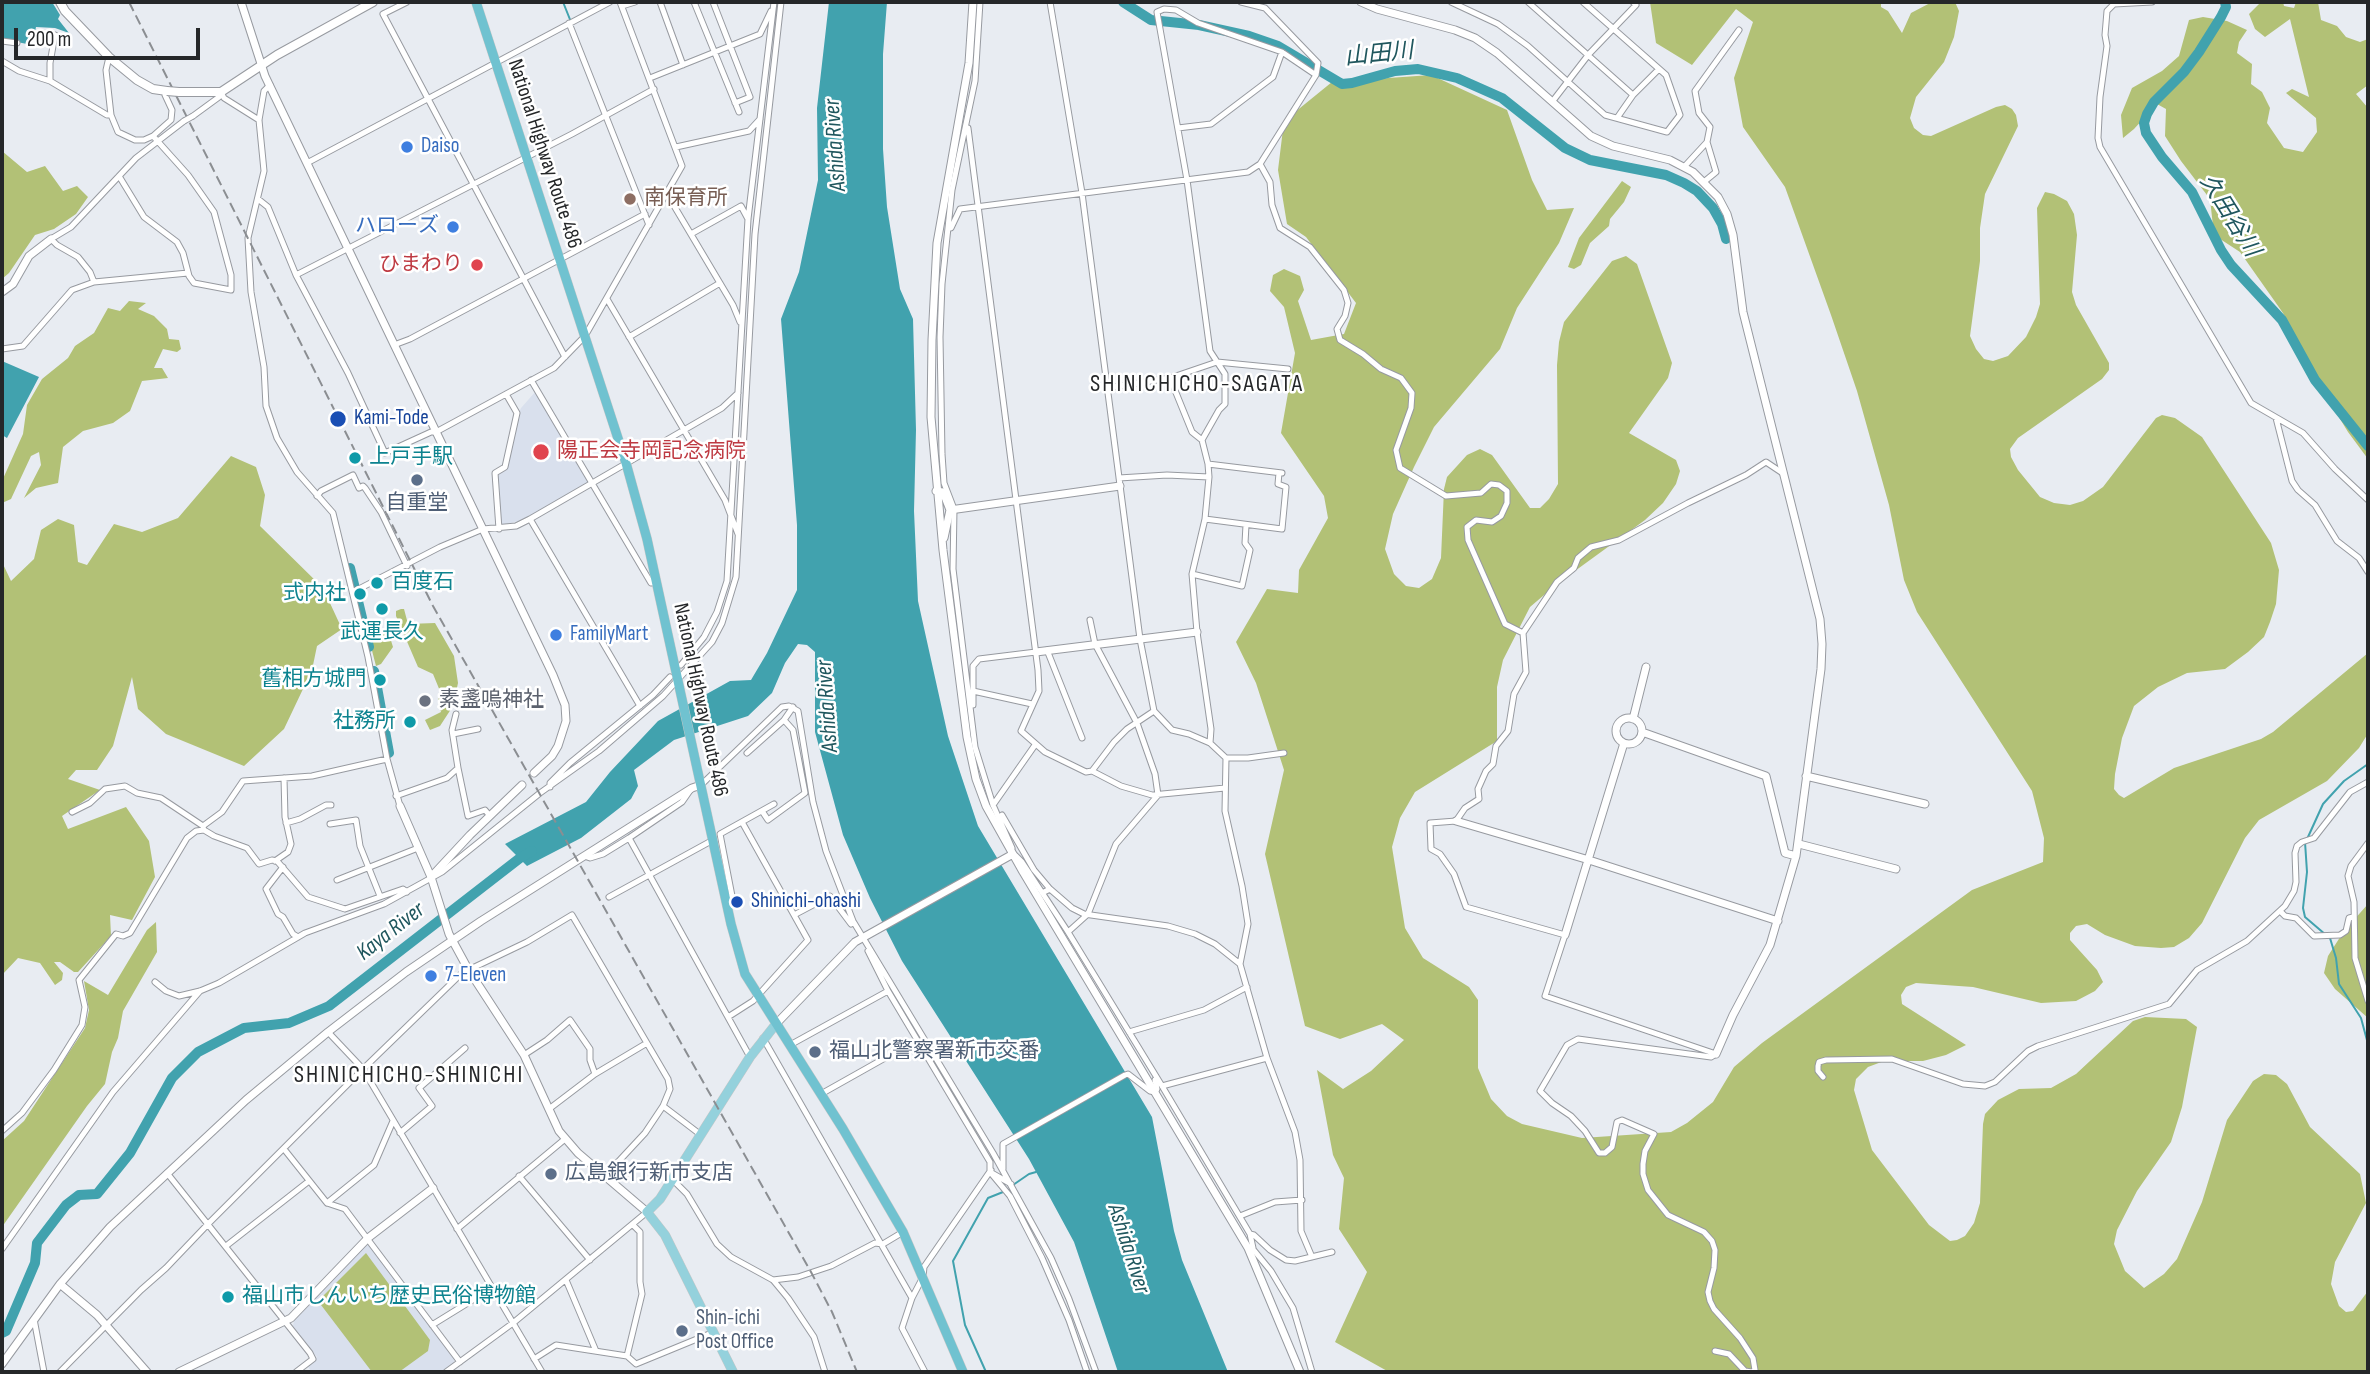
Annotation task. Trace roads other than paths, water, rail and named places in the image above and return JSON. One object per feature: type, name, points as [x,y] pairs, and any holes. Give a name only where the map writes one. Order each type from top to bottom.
[{"type":"highway","name":"National Highway Route 486","points":[[476,2],[626,463],[656,582],[696,786],[713,839],[741,962],[758,995],[821,1094],[903,1233],[964,1372]]},
{"type":"main road","points":[[60,2],[65,11],[109,57],[137,80],[153,89],[179,92],[221,92],[262,65],[373,2]]},
{"type":"main road","points":[[733,1372],[665,1235],[647,1212],[660,1199],[750,1057],[776,1024]]},
{"type":"street","points":[[241,2],[270,85],[565,705],[565,721],[558,746],[552,756],[534,773]]},
{"type":"street","points":[[407,2],[383,15],[565,357]]},
{"type":"street","points":[[307,163],[610,2]]},
{"type":"street","points":[[258,199],[268,207],[296,275],[348,373],[385,453],[436,432],[554,368],[585,336],[682,166],[621,4],[635,2]]},
{"type":"street","points":[[660,2],[683,65]]},
{"type":"street","points":[[694,2],[739,112]]},
{"type":"street","points":[[713,2],[750,97],[736,103]]},
{"type":"street","points":[[650,78],[760,34],[774,2]]},
{"type":"street","points":[[681,665],[704,637],[717,612],[727,581],[748,219],[774,2]]},
{"type":"street","points":[[550,787],[550,783],[570,763],[697,661],[722,623],[736,578],[755,234],[781,2]]},
{"type":"street","points":[[972,2],[969,63],[943,200],[934,289],[932,417],[936,491],[965,725],[972,758],[986,806],[1013,854],[1240,1216],[1250,1234],[1251,1248],[1271,1271],[1293,1308],[1312,1372]]},
{"type":"street","points":[[980,2],[979,47],[968,122],[952,190],[942,284],[940,382],[944,482],[952,509],[953,569],[975,747],[1013,854],[1022,862],[1068,932],[1129,1032],[1147,1062],[1145,1064],[1158,1089],[1251,1248],[1300,1372]]},
{"type":"street","points":[[1050,2],[1082,193],[1140,639],[1154,711],[1172,730],[1210,743],[1226,758],[1284,753]]},
{"type":"street","points":[[948,228],[951,228],[960,209],[1248,172],[1260,164],[1316,75],[1318,63],[1265,8],[1241,2]]},
{"type":"street","points":[[1362,2],[1475,38],[1497,52],[1591,136],[1614,146],[1670,160],[1684,167],[1705,181],[1718,197],[1734,235],[1743,312],[1820,619],[1821,669],[1799,844],[1778,921],[1758,970],[1733,1015],[1716,1054],[1711,1057],[1578,1039],[1567,1045],[1540,1091],[1572,1116],[1599,1153],[1605,1153],[1612,1147],[1617,1122],[1622,1120],[1654,1134],[1645,1151],[1643,1164],[1648,1190],[1668,1215],[1704,1232],[1712,1241],[1715,1250],[1708,1292],[1710,1301],[1740,1338],[1753,1358],[1755,1370],[1745,1370],[1729,1354],[1716,1351]]},
{"type":"street","points":[[1528,2],[1633,95]]},
{"type":"street","points":[[1456,3],[1498,24],[1528,46],[1605,115],[1667,132],[1680,116],[1666,75],[1583,2]]},
{"type":"street","points":[[1552,102],[1589,54],[1636,5],[1633,2]]},
{"type":"street","points":[[2152,2],[2109,4],[2100,97],[2100,147],[2251,403],[2303,433],[2334,469],[2368,500]]},
{"type":"street","points":[[1210,743],[1211,729],[1192,574],[1205,519],[1209,477],[1202,440],[1225,404],[1225,374],[1210,351],[1187,180],[1157,12],[1164,9],[1176,10],[1198,23],[1282,52],[1316,75]]},
{"type":"street","points":[[569,23],[649,225]]},
{"type":"street","points":[[1705,181],[1716,172],[1707,142],[1710,127],[1699,113],[1695,91],[1739,30]]},
{"type":"street","points":[[50,80],[55,35]]},
{"type":"street","points":[[2,41],[16,43]]},
{"type":"street","points":[[1178,128],[1211,124],[1273,77],[1282,52]]},
{"type":"street","points":[[109,57],[106,70],[111,115],[118,132],[144,140],[153,136],[171,120],[172,110],[165,95],[166,91]]},
{"type":"street","points":[[2,61],[19,71],[50,80],[111,115]]},
{"type":"street","points":[[1617,118],[1633,95],[1659,69]]},
{"type":"street","points":[[270,85],[264,91],[259,120],[264,171],[248,238],[251,292],[264,367],[266,406],[277,438],[297,472],[333,513],[356,591],[396,796],[431,877],[451,937],[468,969],[524,1055],[565,1139],[647,1212],[513,1323],[446,1372]]},
{"type":"street","points":[[296,275],[654,89]]},
{"type":"street","points":[[221,92],[224,98],[259,120]]},
{"type":"street","points":[[2,292],[13,284],[29,256],[71,227],[136,158],[219,97],[221,92]]},
{"type":"street","points":[[676,148],[749,131],[760,118]]},
{"type":"street","points":[[968,122],[1036,652],[1039,691],[1021,731],[1035,745],[1086,772],[1093,771],[1121,786],[1152,795],[1225,789]]},
{"type":"street","points":[[119,176],[144,217],[177,242],[194,283],[231,290],[231,275],[215,212],[188,175],[153,136]]},
{"type":"street","points":[[1684,167],[1707,142]]},
{"type":"street","points":[[1260,164],[1270,182],[1272,205],[1280,228],[1310,247],[1344,290],[1348,303],[1345,316],[1337,329],[1340,340],[1381,369],[1401,379],[1412,393],[1411,408],[1396,450],[1399,468],[1447,496],[1481,493],[1491,484],[1499,485],[1507,491],[1507,503],[1501,516],[1492,522],[1476,520],[1467,527],[1468,540],[1505,624],[1523,633]]},
{"type":"street","points":[[667,194],[741,324]]},
{"type":"street","points":[[691,234],[741,206],[748,219]]},
{"type":"street","points":[[394,345],[645,214]]},
{"type":"street","points":[[51,239],[78,257],[94,282]]},
{"type":"street","points":[[2,349],[23,346],[72,290],[94,282],[188,273]]},
{"type":"street","points":[[629,337],[720,284]]},
{"type":"street","points":[[607,299],[725,500],[740,536]]},
{"type":"street","points":[[1107,388],[1170,378],[1217,362],[1288,369]]},
{"type":"street","points":[[1170,378],[1192,432],[1202,440]]},
{"type":"street","points":[[531,380],[651,583],[656,582]]},
{"type":"street","points":[[356,591],[440,547],[483,529],[516,526],[530,519],[722,408],[738,393]]},
{"type":"street","points":[[499,529],[495,473],[505,467],[517,413],[506,394]]},
{"type":"street","points":[[2276,418],[2292,481],[2315,505],[2337,541],[2359,558],[2368,572]]},
{"type":"street","points":[[1456,821],[1465,808],[1479,799],[1478,789],[1486,771],[1493,764],[1496,746],[1508,731],[1514,694],[1526,672],[1523,633],[1557,582],[1574,568],[1578,558],[1591,547],[1619,540],[1779,456]]},
{"type":"street","points":[[1766,462],[1784,474]]},
{"type":"street","points":[[1205,519],[1282,530],[1286,486],[1278,484],[1281,473],[1208,464]]},
{"type":"street","points":[[317,496],[321,491],[353,475],[359,488],[365,488],[381,512],[407,566]]},
{"type":"street","points":[[952,509],[1167,475],[1209,477]]},
{"type":"street","points":[[936,491],[943,492],[952,509]]},
{"type":"street","points":[[942,540],[946,537],[946,520],[952,509]]},
{"type":"street","points":[[530,519],[640,706]]},
{"type":"street","points":[[1192,574],[1242,586],[1250,550],[1245,543],[1246,525]]},
{"type":"street","points":[[1068,932],[1088,914],[1116,844],[1158,795],[1155,774],[1137,723],[1095,644],[1090,620]]},
{"type":"street","points":[[971,716],[973,666],[979,659],[1197,632]]},
{"type":"street","points":[[1047,650],[1082,738]]},
{"type":"street","points":[[1633,719],[1646,667]]},
{"type":"street","points":[[155,982],[166,991],[179,996],[200,991],[219,983],[298,937],[384,904],[442,872],[599,751],[663,696],[674,678]]},
{"type":"street","points":[[973,691],[1032,704]]},
{"type":"street","points":[[584,856],[590,858],[603,853],[682,802],[782,707],[793,707],[798,711],[813,802],[826,851],[858,930],[993,1153],[1051,1258],[1096,1372]]},
{"type":"street","points":[[747,753],[784,720],[793,707]]},
{"type":"street","points":[[1093,771],[1114,742],[1154,711]]},
{"type":"street","points":[[456,713],[453,734],[468,816],[485,810],[490,816]]},
{"type":"street","points":[[1624,719],[1633,719],[1641,725],[1642,732],[1636,742],[1624,743],[1616,733],[1618,725],[1624,719]]},
{"type":"street","points":[[762,811],[768,820],[805,793],[793,730],[784,720]]},
{"type":"street","points":[[453,734],[478,729]]},
{"type":"street","points":[[1642,732],[1766,776],[1785,853],[1796,856]]},
{"type":"street","points":[[1624,743],[1545,996],[1716,1054]]},
{"type":"street","points":[[994,804],[1035,745]]},
{"type":"street","points":[[1226,758],[1225,811],[1248,925],[1240,964],[1267,1058],[1295,1132],[1300,1160],[1301,1231],[1312,1257]]},
{"type":"street","points":[[2,1131],[22,1113],[54,1070],[82,1025],[85,1007],[79,980],[116,934],[123,936],[130,933],[187,838],[222,813],[243,781],[312,776],[387,759]]},
{"type":"street","points":[[396,796],[447,778],[458,768]]},
{"type":"street","points":[[1806,776],[1925,804]]},
{"type":"street","points":[[72,812],[90,803],[104,789],[125,786],[137,793],[161,798],[203,828],[247,848],[259,864],[275,861],[288,852],[291,844],[286,822],[284,778]]},
{"type":"street","points":[[1823,1077],[1818,1066],[1819,1062],[1826,1060],[1892,1059],[1963,1084],[1985,1086],[1995,1082],[2028,1051],[2038,1046],[2169,1003],[2197,970],[2247,941],[2280,911],[2294,891],[2297,846],[2314,838],[2350,792],[2368,782]]},
{"type":"street","points":[[431,877],[522,785]]},
{"type":"street","points":[[2,1364],[60,1284],[110,1227],[246,1100],[328,1032],[451,937],[696,786]]},
{"type":"street","points":[[726,899],[732,896],[720,834],[775,804]]},
{"type":"street","points":[[994,804],[1034,870],[1072,908],[1084,914],[1168,926],[1195,934],[1215,944],[1240,964]]},
{"type":"street","points":[[286,822],[300,819],[331,805]]},
{"type":"street","points":[[330,824],[356,821],[360,846],[380,896]]},
{"type":"street","points":[[1565,935],[1466,907],[1454,874],[1440,855],[1431,849],[1430,823],[1456,821],[1589,860],[1778,921]]},
{"type":"street","points":[[728,1017],[758,995],[808,940],[742,822]]},
{"type":"street","points":[[629,838],[750,1057]]},
{"type":"street","points":[[609,897],[713,839]]},
{"type":"street","points":[[2368,843],[2351,866],[2348,876],[2354,902],[2355,958],[2368,1001]]},
{"type":"street","points":[[1799,844],[1896,870]]},
{"type":"street","points":[[337,880],[418,848]]},
{"type":"street","points":[[776,1024],[855,943],[1013,854]]},
{"type":"street","points":[[275,861],[308,897],[345,909],[403,889],[407,892]]},
{"type":"street","points":[[283,867],[265,889],[278,914],[298,937]]},
{"type":"street","points":[[1042,893],[1050,888]]},
{"type":"street","points":[[794,915],[830,896],[856,931],[858,930]]},
{"type":"street","points":[[2280,911],[2285,916],[2296,918],[2314,936],[2340,935],[2346,931],[2349,918],[2353,917]]},
{"type":"street","points":[[60,1372],[363,1069],[468,969],[527,942],[572,915],[668,1079],[670,1089],[663,1106],[631,1150],[605,1176]]},
{"type":"street","points":[[863,938],[870,959],[888,991],[990,1162],[990,1172],[1010,1196],[1042,1258],[1069,1320],[1087,1372]]},
{"type":"street","points":[[1129,1032],[1204,1010],[1247,987]]},
{"type":"street","points":[[2,1249],[113,1092],[200,991]]},
{"type":"street","points":[[790,1045],[888,991]]},
{"type":"street","points":[[524,1055],[570,1020],[590,1049],[590,1060],[595,1074]]},
{"type":"street","points":[[328,1032],[363,1069],[542,1372]]},
{"type":"street","points":[[763,1038],[912,1298]]},
{"type":"street","points":[[549,1109],[595,1074],[647,1043]]},
{"type":"street","points":[[400,1133],[432,1106],[419,1088],[465,1048]]},
{"type":"street","points":[[821,1094],[885,1058]]},
{"type":"street","points":[[1004,1172],[1003,1144],[1125,1075],[1128,1074],[1150,1091],[1267,1058]]},
{"type":"street","points":[[663,1106],[701,1135]]},
{"type":"street","points":[[327,1203],[369,1171],[393,1121]]},
{"type":"street","points":[[457,1229],[565,1139]]},
{"type":"street","points":[[284,1149],[327,1203],[345,1209],[460,1362]]},
{"type":"street","points":[[925,1372],[902,1328],[912,1298],[923,1277],[924,1267],[990,1172],[993,1153]]},
{"type":"street","points":[[167,1172],[313,1359],[296,1372]]},
{"type":"street","points":[[990,1172],[1010,1184]]},
{"type":"street","points":[[519,1176],[590,1260]]},
{"type":"street","points":[[672,1179],[687,1195],[717,1244],[730,1258],[773,1280],[788,1297],[814,1337],[825,1372]]},
{"type":"street","points":[[226,1246],[309,1181]]},
{"type":"street","points":[[179,1372],[285,1321],[368,1238],[433,1188]]},
{"type":"street","points":[[1240,1216],[1275,1202],[1302,1200]]},
{"type":"street","points":[[627,1356],[642,1294],[639,1282],[640,1232],[633,1225]]},
{"type":"street","points":[[773,1280],[798,1277],[831,1266],[875,1243],[880,1244],[903,1233]]},
{"type":"street","points":[[1250,1234],[1286,1260],[1295,1261],[1332,1252]]},
{"type":"street","points":[[566,1280],[596,1351]]},
{"type":"street","points":[[60,1284],[106,1325],[147,1372]]},
{"type":"street","points":[[432,1325],[492,1289]]},
{"type":"street","points":[[34,1319],[44,1372]]},
{"type":"street","points":[[636,1364],[714,1332]]},
{"type":"street","points":[[534,1359],[556,1345],[627,1356],[636,1364]]},
{"type":"street","points":[[634,1372],[636,1364]]},
{"type":"street","points":[[305,1366],[309,1372]]},
{"type":"water","points":[[2,2],[52,2],[60,15],[58,19],[69,33],[55,28],[36,27],[32,45],[2,39]]},
{"type":"water","name":"Ashida River","points":[[829,2],[887,2],[883,54],[883,149],[887,207],[900,289],[913,319],[916,430],[914,511],[918,601],[948,736],[978,826],[1152,1117],[1182,1260],[1228,1372],[1118,1372],[1074,1242],[1029,1159],[902,961],[870,898],[843,835],[815,732],[815,652],[807,645],[798,644],[785,663],[772,693],[748,716],[674,740],[634,770],[638,786],[631,799],[581,838],[527,866],[505,844],[586,802],[658,721],[730,681],[751,680],[797,590],[797,525],[781,319],[799,272],[818,180],[817,108]]},
{"type":"water","points":[[2,361],[39,377],[7,438],[2,435]]},
{"type":"waterway","points":[[563,2],[571,22]]},
{"type":"waterway","name":"山田川","points":[[1123,2],[1151,20],[1199,25],[1249,36],[1278,46],[1342,84],[1395,71],[1418,69],[1457,78],[1502,98],[1565,148],[1590,160],[1666,175],[1684,183],[1697,191],[1713,208],[1722,224],[1726,239]]},
{"type":"waterway","name":"久田谷川","points":[[2225,2],[2226,7],[2221,17],[2199,52],[2184,72],[2154,102],[2144,123],[2146,133],[2162,157],[2192,192],[2231,265],[2282,320],[2315,380],[2368,446]]},
{"type":"waterway","points":[[350,568],[369,647]]},
{"type":"waterway","points":[[374,671],[389,753]]},
{"type":"waterway","points":[[2308,837],[2323,804],[2344,781],[2368,764]]},
{"type":"waterway","points":[[2305,842],[2305,917],[2326,935]]},
{"type":"waterway","name":"Kaya River","points":[[2,1333],[6,1331],[35,1263],[37,1243],[66,1205],[79,1195],[97,1194],[130,1153],[172,1078],[198,1052],[244,1028],[289,1023],[329,1006],[532,851]]},
{"type":"waterway","points":[[2330,938],[2339,984],[2361,1018],[2368,1044]]},
{"type":"waterway","points":[[1013,1185],[1036,1172]]},
{"type":"waterway","points":[[986,1372],[965,1325],[953,1261],[988,1198],[1003,1192]]},
{"type":"railway","points":[[129,2],[433,606],[811,1272],[832,1312],[857,1372]]},
{"type":"place","name":"Daiso","points":[[407,147]]},
{"type":"place","name":"南保育所","points":[[630,199]]},
{"type":"place","name":"ハローズ","points":[[453,227]]},
{"type":"place","name":"ひまわり","points":[[477,265]]},
{"type":"place","name":"Kami-Tode","points":[[338,419]]},
{"type":"place","name":"陽正会寺岡記念病院","points":[[541,452]]},
{"type":"place","name":"上戸手駅","points":[[355,458]]},
{"type":"place","name":"自重堂","points":[[417,480]]},
{"type":"place","name":"百度石","points":[[377,583]]},
{"type":"place","name":"式内社","points":[[360,594]]},
{"type":"place","name":"武運長久","points":[[382,609]]},
{"type":"place","name":"FamilyMart","points":[[556,635]]},
{"type":"place","name":"舊相方城門","points":[[380,680]]},
{"type":"place","name":"素盞嗚神社","points":[[425,701]]},
{"type":"place","name":"社務所","points":[[410,722]]},
{"type":"place","name":"Shinichi-ohashi","points":[[737,902]]},
{"type":"place","name":"7-Eleven","points":[[431,976]]},
{"type":"place","name":"福山北警察署新市交番","points":[[815,1052]]},
{"type":"place","name":"広島銀行新市支店","points":[[551,1174]]},
{"type":"place","name":"福山市しんいち歴史民俗博物館","points":[[228,1297]]},
{"type":"place","name":"Shin-ichi Post Office","points":[[682,1331]]},
{"type":"district","name":"SHINICHICHO-SAGATA","points":[[1197,385]]},
{"type":"district","name":"SHINICHICHO-SHINICHI","points":[[409,1076]]}]
